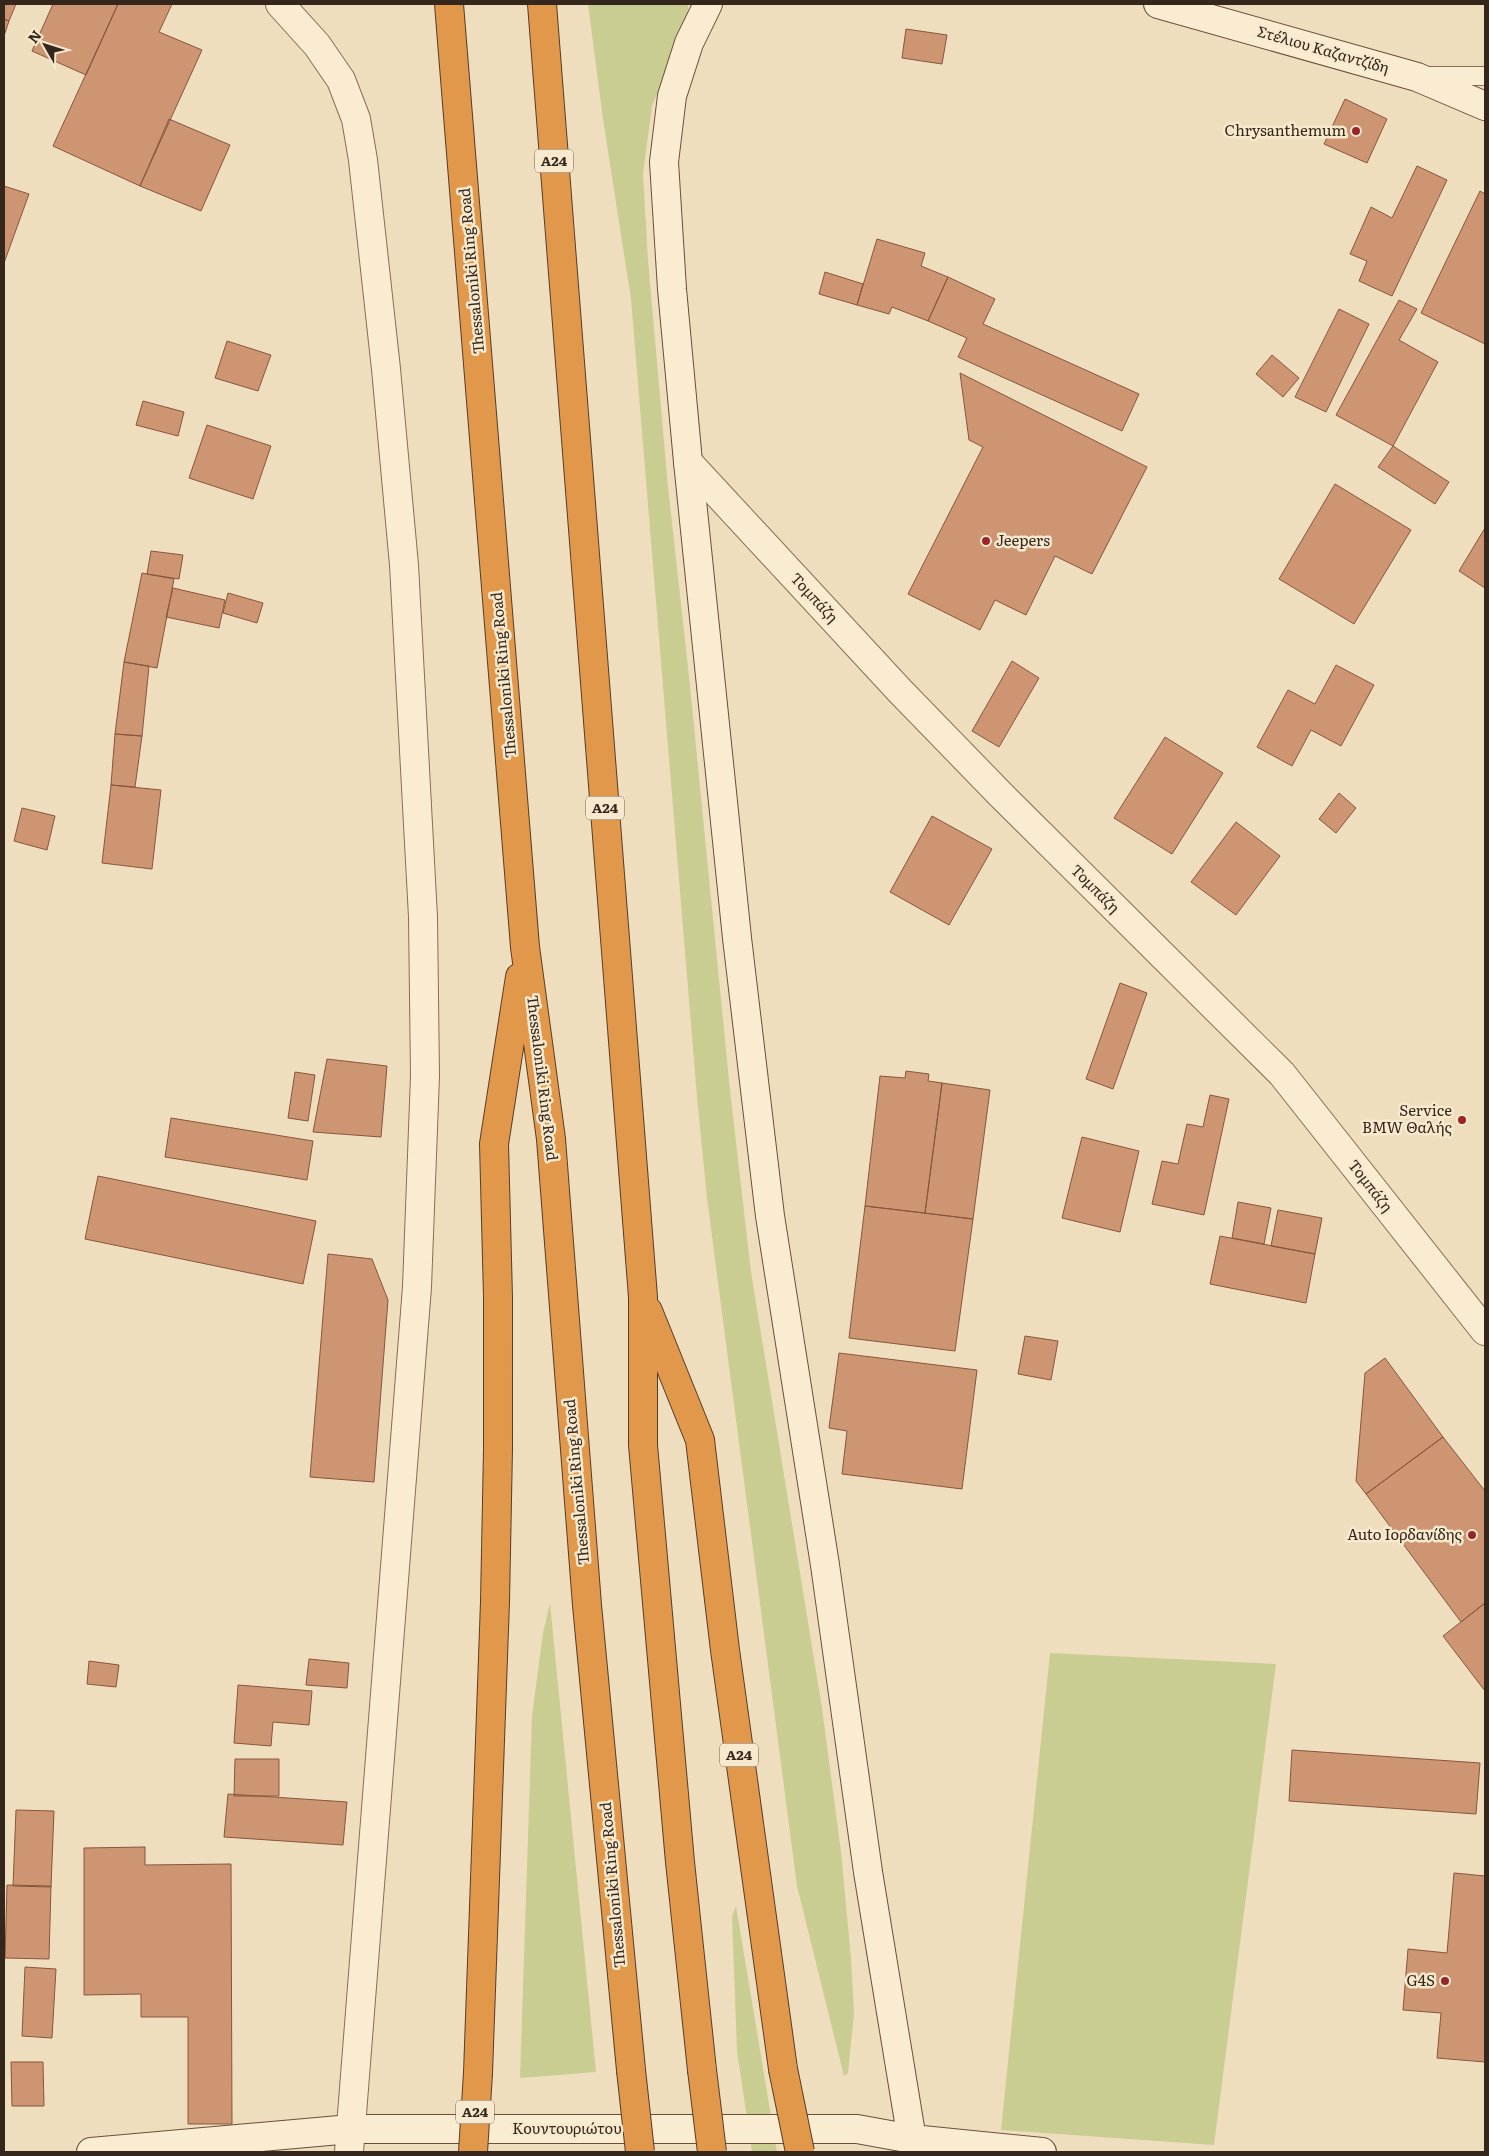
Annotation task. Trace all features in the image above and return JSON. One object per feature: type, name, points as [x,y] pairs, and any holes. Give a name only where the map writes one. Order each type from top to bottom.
[{"type":"highway","name":"Thessaloniki Ring Road","points":[[449,4],[525,947],[551,1139],[587,1605],[640,2152]]},
{"type":"highway","name":"Α24","points":[[542,4],[643,1297],[700,1440],[727,1669],[783,2069],[800,2152]]},
{"type":"highway","name":"Α24","points":[[473,2152],[478,2073],[495,1602],[498,1459],[498,1297],[494,1144],[525,947]]},
{"type":"highway","points":[[643,1297],[644,1455],[679,1852],[712,2152]]},
{"type":"street","points":[[280,4],[317,45],[341,80],[356,120],[363,160],[386,369],[404,565],[423,917],[425,1076],[417,1287],[350,2141]]},
{"type":"street","points":[[708,4],[689,43],[672,96],[664,162],[672,289],[688,462],[736,928],[770,1216],[824,1565],[868,1872],[913,2146]]},
{"type":"street","name":"Στέλιου Καζαντζίδη","points":[[1158,4],[1417,76],[1485,106]]},
{"type":"street","name":"Τομπάζη","points":[[688,462],[900,691],[994,788],[1282,1074],[1485,1331]]},
{"type":"street","name":"Κουντουριώτου","points":[[91,2152],[350,2141],[857,2130],[913,2146],[1042,2152]]},
{"type":"lane","points":[[1417,76],[1485,76]]},
{"type":"green space","points":[[588,4],[688,4],[688,10],[670,63],[652,106],[643,174],[648,260],[668,487],[689,676],[730,1090],[751,1272],[822,1708],[841,1852],[854,2014],[848,2073],[844,2076],[797,1886],[707,1198],[631,299],[603,119]]},
{"type":"green space","points":[[550,1603],[596,2072],[520,2078],[532,1716],[543,1633]]},
{"type":"green space","points":[[1050,1653],[1276,1664],[1214,2145],[1001,2130]]},
{"type":"green space","points":[[736,1906],[777,2152],[752,2152],[737,2051],[732,1916]]},
{"type":"building","points":[[4,4],[16,4],[9,21],[4,19]]},
{"type":"building","points":[[53,4],[118,4],[86,75],[32,51]]},
{"type":"building","points":[[118,4],[172,4],[159,32],[202,50],[140,186],[53,146]]},
{"type":"building","points":[[4,19],[9,21],[4,36]]},
{"type":"building","points":[[906,29],[947,35],[942,64],[902,58]]},
{"type":"building","name":"Chrysanthemum","points":[[1345,99],[1387,119],[1367,163],[1324,144]]},
{"type":"building","points":[[169,119],[230,145],[201,211],[140,186]]},
{"type":"building","points":[[1417,166],[1447,180],[1392,296],[1359,281],[1367,261],[1350,254],[1371,207],[1392,218]]},
{"type":"building","points":[[4,186],[29,194],[4,263]]},
{"type":"building","points":[[1480,191],[1485,194],[1485,344],[1421,313]]},
{"type":"building","points":[[877,239],[925,253],[921,266],[948,277],[928,321],[892,307],[889,314],[857,305]]},
{"type":"building","points":[[825,272],[863,284],[857,305],[819,294]]},
{"type":"building","points":[[948,277],[995,299],[983,324],[1139,394],[1122,431],[958,357],[967,338],[928,321]]},
{"type":"building","points":[[1399,300],[1417,309],[1399,340],[1438,362],[1393,446],[1336,415]]},
{"type":"building","points":[[1339,309],[1369,324],[1326,412],[1295,397]]},
{"type":"building","points":[[227,341],[271,355],[258,391],[215,378]]},
{"type":"building","points":[[1272,355],[1299,378],[1283,397],[1256,374]]},
{"type":"building","points":[[960,373],[1147,467],[1092,574],[1055,556],[1026,615],[995,600],[980,630],[908,594],[983,447],[969,440]]},
{"type":"building","points":[[143,401],[184,412],[178,436],[136,425]]},
{"type":"building","points":[[207,425],[271,446],[253,499],[189,478]]},
{"type":"building","points":[[1393,446],[1449,482],[1435,504],[1378,467]]},
{"type":"building","points":[[1335,484],[1411,530],[1354,624],[1279,579]]},
{"type":"building","points":[[1485,528],[1485,588],[1459,571]]},
{"type":"building","points":[[151,551],[183,555],[179,579],[147,574]]},
{"type":"building","points":[[142,573],[174,579],[157,668],[124,662]]},
{"type":"building","points":[[173,588],[225,600],[219,628],[166,617]]},
{"type":"building","points":[[228,593],[263,603],[257,623],[223,613]]},
{"type":"building","points":[[1012,661],[1039,678],[999,747],[972,731]]},
{"type":"building","points":[[124,662],[149,666],[142,736],[115,734]]},
{"type":"building","points":[[1336,665],[1374,685],[1341,746],[1311,730],[1292,766],[1257,747],[1288,690],[1315,704]]},
{"type":"building","points":[[115,734],[142,736],[135,787],[111,785]]},
{"type":"building","points":[[1165,737],[1223,773],[1172,854],[1114,818]]},
{"type":"building","points":[[111,785],[161,790],[152,869],[102,863]]},
{"type":"building","points":[[1339,793],[1356,808],[1336,833],[1319,819]]},
{"type":"building","points":[[22,808],[55,816],[47,850],[14,841]]},
{"type":"building","points":[[932,816],[992,849],[949,925],[890,892]]},
{"type":"building","points":[[1236,822],[1280,856],[1236,915],[1191,882]]},
{"type":"building","points":[[1120,983],[1147,993],[1113,1089],[1086,1079]]},
{"type":"building","points":[[327,1059],[387,1066],[381,1137],[313,1132]]},
{"type":"building","points":[[906,1071],[929,1074],[928,1081],[942,1083],[925,1213],[865,1206],[880,1076],[905,1078]]},
{"type":"building","points":[[295,1072],[315,1075],[308,1121],[288,1118]]},
{"type":"building","points":[[942,1083],[990,1090],[973,1219],[925,1213]]},
{"type":"building","points":[[1210,1095],[1229,1099],[1204,1215],[1152,1204],[1162,1161],[1178,1164],[1187,1124],[1203,1127]]},
{"type":"building","points":[[171,1118],[313,1141],[307,1180],[165,1157]]},
{"type":"building","points":[[1082,1137],[1139,1151],[1120,1232],[1062,1218]]},
{"type":"building","points":[[98,1176],[316,1221],[303,1284],[85,1239]]},
{"type":"building","points":[[1238,1202],[1271,1208],[1264,1244],[1232,1238]]},
{"type":"building","points":[[865,1206],[973,1219],[955,1351],[849,1338]]},
{"type":"building","points":[[1278,1210],[1322,1218],[1315,1254],[1271,1246]]},
{"type":"building","points":[[1220,1236],[1315,1254],[1306,1303],[1210,1284]]},
{"type":"building","points":[[328,1254],[372,1259],[388,1300],[374,1482],[310,1477]]},
{"type":"building","points":[[1025,1336],[1058,1341],[1051,1380],[1018,1374]]},
{"type":"building","points":[[839,1353],[977,1370],[962,1489],[842,1474],[847,1431],[829,1428]]},
{"type":"building","points":[[1385,1358],[1443,1437],[1366,1494],[1356,1481],[1365,1373]]},
{"type":"building","points":[[1443,1437],[1485,1491],[1485,1603],[1461,1622],[1366,1494]]},
{"type":"building","points":[[1485,1603],[1485,1691],[1443,1636]]},
{"type":"building","points":[[309,1659],[349,1663],[347,1688],[306,1685]]},
{"type":"building","points":[[89,1661],[119,1665],[116,1687],[87,1684]]},
{"type":"building","points":[[238,1685],[312,1691],[309,1725],[273,1722],[271,1746],[234,1743]]},
{"type":"building","points":[[1292,1750],[1480,1763],[1476,1814],[1289,1801]]},
{"type":"building","points":[[235,1759],[279,1759],[279,1796],[234,1796]]},
{"type":"building","points":[[228,1794],[347,1802],[343,1845],[224,1837]]},
{"type":"building","points":[[16,1810],[54,1811],[51,1887],[13,1886]]},
{"type":"building","points":[[145,1847],[145,1865],[231,1864],[232,2124],[188,2124],[188,2017],[141,2017],[141,1994],[84,1995],[84,1848]]},
{"type":"building","name":"G4S","points":[[1454,1873],[1485,1876],[1485,2062],[1437,2058],[1441,2013],[1403,2010],[1408,1949],[1447,1953]]},
{"type":"building","points":[[7,1885],[51,1886],[49,1959],[5,1958]]},
{"type":"building","points":[[25,1967],[56,1969],[52,2038],[22,2036]]},
{"type":"building","points":[[11,2062],[43,2062],[44,2106],[12,2106]]},
{"type":"place","name":"Chrysanthemum","points":[[1356,131]]},
{"type":"place","name":"Jeepers","points":[[986,541]]},
{"type":"place","name":"Service BMW Θαλής","points":[[1462,1120]]},
{"type":"place","name":"Auto Ιορδανίδης","points":[[1472,1535]]},
{"type":"place","name":"G4S","points":[[1445,1981]]}]
